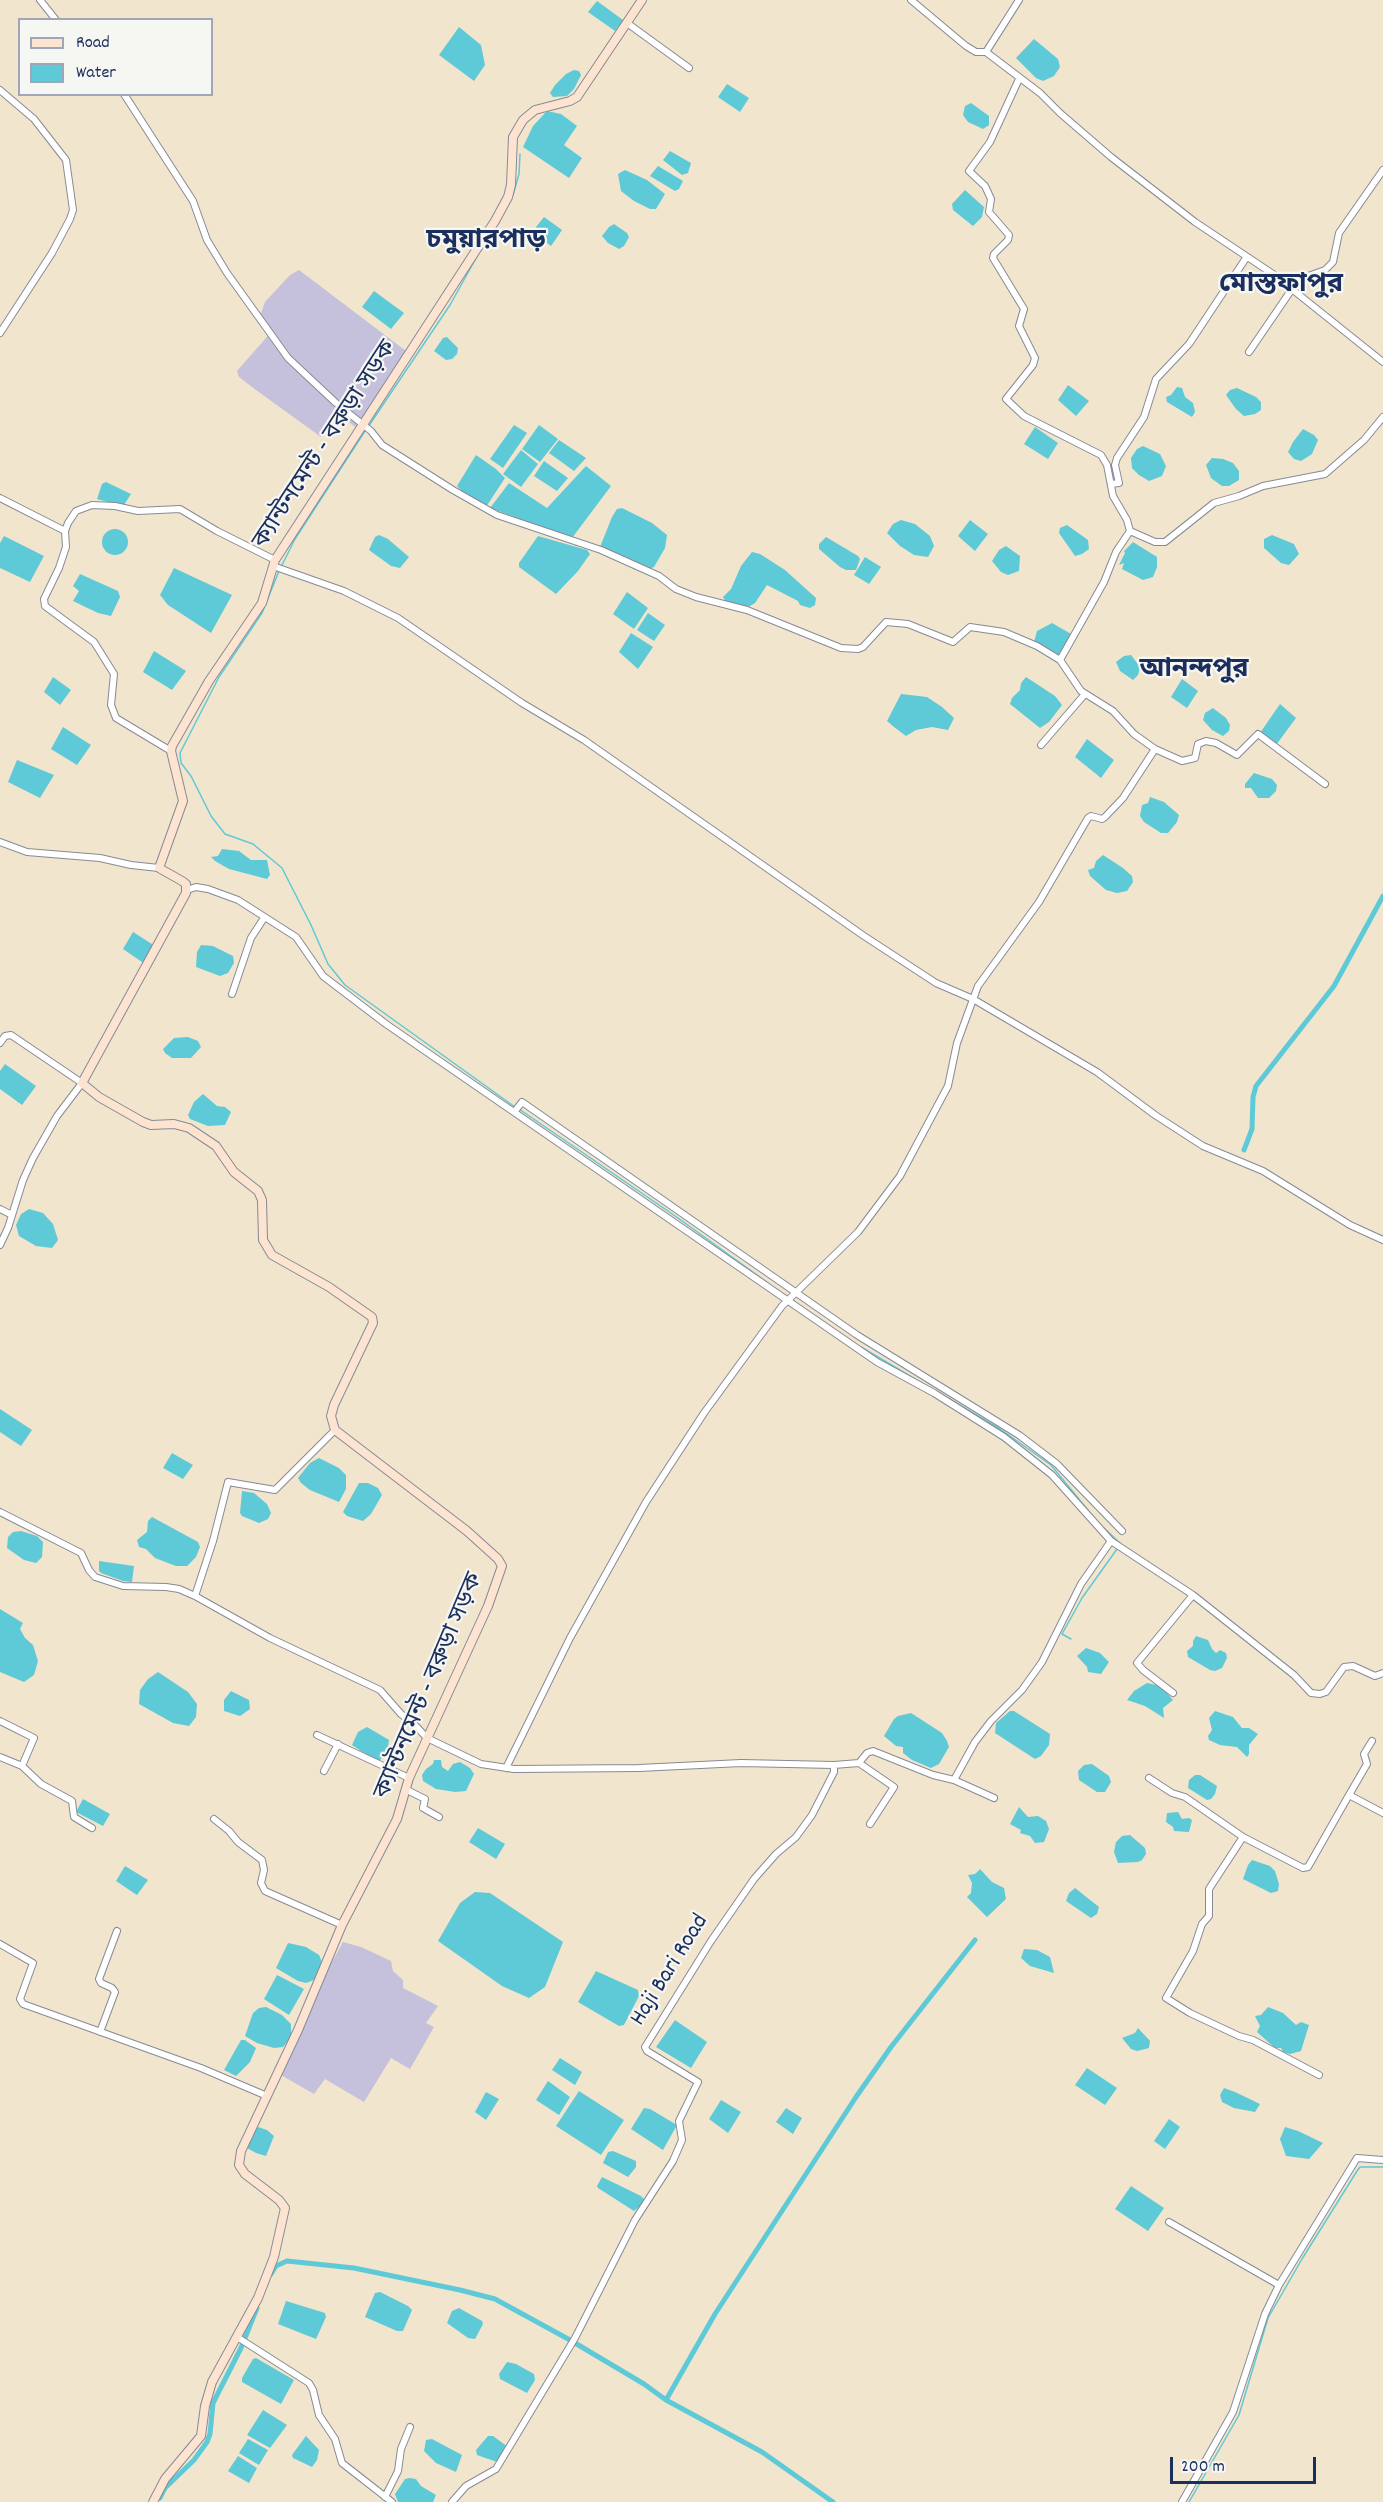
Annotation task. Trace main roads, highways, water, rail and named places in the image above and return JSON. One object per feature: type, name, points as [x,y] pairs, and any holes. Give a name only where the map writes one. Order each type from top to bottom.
[{"type":"main road","name":"ক্যান্টনমেন্ট - বরুড়া সড়ক","points":[[153,2502],[165,2479],[201,2436],[205,2406],[212,2382],[258,2298],[274,2257],[285,2208],[279,2200],[245,2174],[239,2165],[241,2151],[298,2030],[342,1925],[397,1819],[409,1778],[488,1606],[502,1566],[498,1558],[467,1531],[335,1430],[331,1416],[334,1405],[373,1323],[372,1317],[328,1287],[272,1255],[263,1240],[262,1200],[258,1191],[234,1172],[216,1146],[189,1128],[174,1124],[151,1125],[143,1122],[99,1097],[82,1083],[137,979],[185,898],[187,890],[182,881],[159,868],[183,801],[171,751],[209,681],[262,603],[274,563],[463,272],[508,196],[511,184],[513,137],[523,120],[535,110],[577,97],[642,0]]},
{"type":"water","points":[[597,1],[623,20],[615,31],[588,12]]},
{"type":"water","points":[[459,27],[481,45],[485,65],[474,81],[439,55]]},
{"type":"water","points":[[1034,39],[1058,59],[1060,67],[1054,76],[1043,81],[1036,78],[1016,58]]},
{"type":"water","points":[[574,70],[579,71],[581,75],[574,89],[567,96],[553,97],[550,93],[555,85],[566,74]]},
{"type":"water","points":[[727,84],[749,98],[740,112],[718,97]]},
{"type":"water","points":[[971,103],[989,116],[989,125],[983,129],[968,122],[963,115],[965,106]]},
{"type":"water","points":[[547,111],[561,114],[577,126],[564,145],[582,158],[569,178],[523,147],[533,126]]},
{"type":"water","points":[[670,151],[691,163],[688,173],[682,175],[663,160]]},
{"type":"water","points":[[658,166],[683,181],[679,189],[675,191],[650,176]]},
{"type":"water","points":[[625,170],[647,180],[665,194],[656,209],[650,209],[634,201],[621,191],[618,174]]},
{"type":"water","points":[[965,190],[984,207],[982,217],[973,226],[953,210],[952,204]]},
{"type":"water","points":[[544,217],[562,230],[551,246],[532,232]]},
{"type":"water","points":[[614,224],[629,237],[624,246],[619,249],[608,243],[602,236]]},
{"type":"water","points":[[374,291],[404,313],[391,329],[362,307]]},
{"type":"water","points":[[447,337],[458,348],[457,354],[452,359],[446,360],[434,351],[443,338]]},
{"type":"water","points":[[1068,385],[1089,401],[1076,416],[1058,400]]},
{"type":"water","points":[[1177,387],[1182,388],[1185,397],[1193,403],[1195,412],[1192,417],[1167,402],[1166,397],[1171,395]]},
{"type":"water","points":[[1237,388],[1256,397],[1261,402],[1261,410],[1244,416],[1236,409],[1226,395],[1230,390]]},
{"type":"water","points":[[514,425],[527,433],[503,468],[490,459]]},
{"type":"water","points":[[539,425],[558,439],[540,462],[522,449]]},
{"type":"water","points":[[1035,427],[1058,443],[1048,459],[1024,444]]},
{"type":"water","points":[[1303,429],[1318,440],[1312,454],[1301,461],[1294,459],[1288,452]]},
{"type":"water","points":[[559,440],[586,458],[574,471],[549,453]]},
{"type":"water","points":[[1143,446],[1160,454],[1166,466],[1162,476],[1149,481],[1132,468],[1131,458],[1137,449]]},
{"type":"water","points":[[521,450],[538,464],[521,487],[503,474]]},
{"type":"water","points":[[476,455],[505,478],[486,507],[457,486]]},
{"type":"water","points":[[1212,458],[1233,463],[1239,471],[1239,480],[1229,486],[1222,486],[1211,478],[1206,465]]},
{"type":"water","points":[[544,461],[568,478],[557,491],[534,476]]},
{"type":"water","points":[[586,466],[611,486],[572,538],[490,508],[509,483],[547,508]]},
{"type":"water","points":[[106,482],[131,494],[124,505],[97,499],[102,484]]},
{"type":"water","points":[[622,508],[652,523],[667,535],[665,548],[654,567],[649,569],[600,547],[612,517],[617,509]]},
{"type":"water","points":[[901,520],[915,524],[930,536],[934,546],[928,557],[914,555],[900,546],[887,533],[893,524]]},
{"type":"water","points":[[970,520],[988,534],[975,551],[958,536]]},
{"type":"water","points":[[1067,525],[1088,540],[1089,549],[1082,554],[1075,556],[1059,533],[1060,528]]},
{"type":"water","points":[[115,529],[124,533],[128,542],[124,551],[115,555],[106,551],[102,542],[106,533]]},
{"type":"water","points":[[379,535],[388,539],[409,557],[400,568],[391,566],[369,550],[375,537]]},
{"type":"water","points":[[1272,535],[1294,544],[1299,554],[1289,565],[1281,563],[1264,548],[1264,539]]},
{"type":"water","points":[[4,536],[44,556],[30,582],[0,568],[0,543]]},
{"type":"water","points":[[538,536],[587,550],[590,554],[578,571],[556,594],[519,567],[519,563]]},
{"type":"water","points":[[826,537],[858,556],[860,559],[856,570],[846,570],[840,567],[819,549],[819,544]]},
{"type":"water","points":[[1133,542],[1157,557],[1157,567],[1153,577],[1143,580],[1122,569],[1124,563],[1119,565],[1124,551]]},
{"type":"water","points":[[1006,546],[1020,556],[1019,571],[1008,575],[1001,572],[992,561],[999,550]]},
{"type":"water","points":[[752,552],[760,554],[785,570],[816,598],[815,605],[810,608],[800,605],[798,601],[767,585],[755,603],[745,609],[725,601],[723,597],[731,589],[741,566]]},
{"type":"water","points":[[865,557],[881,567],[869,584],[854,575]]},
{"type":"water","points":[[174,568],[232,595],[211,633],[168,605],[160,595]]},
{"type":"water","points":[[80,574],[118,591],[120,597],[111,616],[98,613],[73,601],[79,591],[73,586]]},
{"type":"water","points":[[627,592],[648,608],[634,629],[613,614]]},
{"type":"water","points":[[648,613],[665,625],[654,641],[637,630]]},
{"type":"water","points":[[1052,623],[1073,635],[1058,655],[1034,642],[1037,631]]},
{"type":"water","points":[[631,633],[653,647],[638,669],[619,652]]},
{"type":"water","points":[[154,651],[186,671],[172,690],[143,672]]},
{"type":"water","points":[[1131,655],[1140,667],[1138,675],[1133,680],[1120,671],[1116,662],[1124,656]]},
{"type":"water","points":[[53,677],[71,690],[60,705],[44,692]]},
{"type":"water","points":[[1026,677],[1055,696],[1062,705],[1049,722],[1040,728],[1010,704]]},
{"type":"water","points":[[1182,679],[1198,691],[1187,708],[1171,697]]},
{"type":"water","points":[[901,694],[927,697],[942,707],[954,718],[948,730],[932,727],[916,730],[906,736],[894,727],[887,721]]},
{"type":"water","points":[[1280,704],[1296,718],[1276,745],[1260,733]]},
{"type":"water","points":[[1213,708],[1226,718],[1230,725],[1229,731],[1223,736],[1212,730],[1203,720],[1205,713]]},
{"type":"water","points":[[63,727],[91,745],[77,765],[51,749]]},
{"type":"water","points":[[1087,739],[1114,760],[1101,778],[1075,757]]},
{"type":"water","points":[[17,760],[54,775],[40,798],[8,782]]},
{"type":"water","points":[[1254,773],[1272,779],[1277,785],[1276,791],[1269,798],[1258,798],[1251,788],[1245,788],[1245,784]]},
{"type":"water","points":[[1150,797],[1164,802],[1179,815],[1177,822],[1168,833],[1161,833],[1144,822],[1140,816],[1142,805],[1148,803]]},
{"type":"water","points":[[222,849],[239,851],[251,860],[267,860],[270,875],[267,879],[229,869],[211,857],[218,856]]},
{"type":"water","points":[[1103,855],[1132,876],[1133,882],[1127,891],[1117,893],[1106,890],[1090,876],[1088,870],[1094,868],[1096,861]]},
{"type":"water","points":[[133,932],[155,946],[145,964],[123,949]]},
{"type":"water","points":[[201,945],[213,946],[233,956],[234,963],[228,973],[220,976],[196,967],[197,952]]},
{"type":"water","points":[[188,1037],[198,1041],[201,1047],[191,1058],[172,1058],[165,1053],[163,1049],[174,1038]]},
{"type":"water","points":[[5,1064],[36,1086],[22,1105],[0,1089],[0,1071]]},
{"type":"water","points":[[203,1094],[217,1106],[225,1107],[231,1112],[225,1125],[208,1126],[190,1119],[188,1115],[194,1102]]},
{"type":"water","points":[[29,1209],[43,1213],[53,1224],[58,1240],[52,1248],[36,1246],[19,1236],[16,1225],[21,1214]]},
{"type":"water","points":[[0,1409],[32,1430],[21,1446],[0,1432]]},
{"type":"water","points":[[172,1453],[193,1465],[183,1479],[163,1468]]},
{"type":"water","points":[[319,1458],[339,1468],[346,1475],[346,1489],[339,1502],[310,1490],[298,1478],[310,1463]]},
{"type":"water","points":[[359,1483],[368,1483],[378,1488],[382,1495],[371,1514],[363,1521],[347,1516],[343,1512]]},
{"type":"water","points":[[242,1491],[254,1493],[267,1504],[271,1513],[268,1519],[259,1523],[242,1516],[240,1513]]},
{"type":"water","points":[[152,1517],[198,1542],[200,1547],[196,1557],[187,1566],[176,1566],[155,1558],[146,1549],[139,1547],[137,1540],[147,1532],[148,1521]]},
{"type":"water","points":[[21,1531],[37,1536],[43,1542],[42,1557],[36,1563],[24,1560],[7,1548],[8,1537],[13,1532]]},
{"type":"water","points":[[99,1561],[134,1566],[132,1582],[101,1573]]},
{"type":"water","points":[[0,1609],[23,1623],[20,1629],[33,1645],[38,1661],[34,1675],[24,1682],[0,1672]]},
{"type":"water","points":[[1196,1636],[1208,1640],[1216,1653],[1220,1650],[1226,1653],[1227,1658],[1222,1668],[1215,1671],[1210,1670],[1188,1657],[1187,1651],[1193,1646]]},
{"type":"water","points":[[1086,1648],[1100,1653],[1109,1662],[1101,1674],[1088,1672],[1087,1667],[1077,1656]]},
{"type":"water","points":[[158,1672],[188,1692],[197,1704],[196,1717],[189,1726],[173,1723],[139,1704],[140,1690],[148,1679]]},
{"type":"water","points":[[1147,1683],[1161,1686],[1173,1700],[1163,1708],[1164,1718],[1145,1706],[1127,1700],[1134,1691]]},
{"type":"water","points":[[231,1691],[249,1700],[250,1709],[240,1716],[224,1711],[224,1700]]},
{"type":"water","points":[[1010,1711],[1014,1711],[1050,1734],[1049,1745],[1041,1756],[1035,1759],[995,1733],[996,1723]]},
{"type":"water","points":[[1215,1711],[1233,1717],[1242,1728],[1249,1728],[1258,1734],[1249,1745],[1247,1757],[1237,1747],[1220,1745],[1209,1740],[1208,1736],[1212,1730],[1209,1718]]},
{"type":"water","points":[[911,1713],[942,1733],[947,1741],[949,1747],[939,1764],[931,1768],[912,1760],[903,1753],[903,1747],[896,1746],[884,1736],[894,1719]]},
{"type":"water","points":[[367,1727],[389,1740],[387,1753],[380,1760],[375,1760],[352,1745],[358,1732]]},
{"type":"water","points":[[434,1760],[441,1760],[442,1767],[448,1771],[453,1764],[460,1762],[470,1768],[474,1774],[466,1791],[436,1789],[423,1781],[422,1775]]},
{"type":"water","points":[[1092,1764],[1109,1776],[1111,1782],[1105,1792],[1097,1792],[1079,1780],[1078,1771],[1084,1765]]},
{"type":"water","points":[[1195,1775],[1200,1775],[1217,1786],[1211,1799],[1207,1800],[1188,1788],[1189,1780]]},
{"type":"water","points":[[83,1799],[110,1814],[103,1826],[76,1812]]},
{"type":"water","points":[[1019,1807],[1028,1817],[1038,1816],[1046,1821],[1049,1829],[1044,1842],[1035,1843],[1030,1836],[1020,1833],[1021,1830],[1010,1824]]},
{"type":"water","points":[[1178,1812],[1182,1819],[1192,1820],[1189,1832],[1174,1831],[1173,1827],[1166,1822],[1167,1813]]},
{"type":"water","points":[[478,1828],[505,1844],[496,1859],[469,1842]]},
{"type":"water","points":[[1130,1835],[1145,1848],[1146,1854],[1138,1862],[1118,1863],[1114,1852],[1116,1842],[1122,1836]]},
{"type":"water","points":[[1252,1860],[1270,1866],[1275,1871],[1279,1884],[1278,1891],[1271,1893],[1243,1879]]},
{"type":"water","points":[[125,1866],[148,1880],[137,1895],[116,1881]]},
{"type":"water","points":[[980,1869],[992,1882],[1004,1888],[1006,1899],[987,1917],[967,1897],[971,1893],[972,1883],[968,1875],[975,1874]]},
{"type":"water","points":[[1075,1888],[1099,1907],[1097,1914],[1091,1918],[1066,1901],[1069,1893]]},
{"type":"water","points":[[475,1892],[490,1893],[563,1942],[545,1987],[529,1998],[502,1986],[438,1941],[460,1903]]},
{"type":"water","points":[[288,1943],[306,1947],[319,1955],[322,1962],[314,1980],[306,1983],[298,1981],[276,1968]]},
{"type":"water","points":[[1024,1949],[1037,1950],[1050,1957],[1054,1973],[1030,1966],[1021,1958]]},
{"type":"water","points":[[596,1971],[638,1990],[639,1996],[624,2025],[619,2026],[578,2002]]},
{"type":"water","points":[[277,1975],[304,1989],[289,2015],[264,1999]]},
{"type":"water","points":[[266,2007],[282,2015],[291,2024],[291,2037],[283,2047],[274,2048],[257,2043],[245,2036],[253,2013],[259,2008]]},
{"type":"water","points":[[1268,2007],[1283,2013],[1296,2025],[1301,2022],[1309,2025],[1301,2051],[1290,2054],[1283,2052],[1281,2048],[1275,2048],[1257,2032],[1260,2026],[1255,2016],[1261,2015]]},
{"type":"water","points":[[675,2020],[707,2042],[691,2068],[656,2047]]},
{"type":"water","points":[[1138,2028],[1150,2041],[1149,2048],[1137,2051],[1131,2049],[1122,2038],[1135,2033]]},
{"type":"water","points":[[241,2040],[245,2040],[256,2048],[250,2062],[236,2076],[224,2070]]},
{"type":"water","points":[[560,2058],[582,2072],[575,2085],[552,2070]]},
{"type":"water","points":[[1087,2068],[1117,2088],[1105,2105],[1075,2085]]},
{"type":"water","points":[[548,2081],[570,2097],[559,2115],[536,2100]]},
{"type":"water","points":[[1224,2088],[1260,2104],[1255,2112],[1234,2108],[1222,2102],[1220,2095]]},
{"type":"water","points":[[579,2091],[624,2120],[601,2155],[556,2126]]},
{"type":"water","points":[[486,2092],[499,2099],[486,2120],[475,2112]]},
{"type":"water","points":[[721,2100],[741,2112],[728,2133],[709,2119]]},
{"type":"water","points":[[644,2108],[650,2109],[677,2125],[663,2150],[631,2129]]},
{"type":"water","points":[[786,2108],[802,2118],[793,2134],[776,2122]]},
{"type":"water","points":[[1169,2119],[1180,2127],[1165,2149],[1154,2141]]},
{"type":"water","points":[[258,2127],[274,2136],[266,2156],[247,2148]]},
{"type":"water","points":[[1285,2127],[1323,2143],[1309,2159],[1286,2156],[1280,2139]]},
{"type":"water","points":[[613,2151],[636,2161],[636,2167],[628,2177],[603,2163],[608,2152]]},
{"type":"water","points":[[602,2177],[641,2196],[644,2199],[643,2204],[634,2211],[598,2188]]},
{"type":"water","points":[[1131,2186],[1164,2208],[1148,2231],[1115,2209]]},
{"type":"water","points":[[380,2292],[412,2310],[403,2331],[397,2331],[365,2317],[375,2293]]},
{"type":"water","points":[[286,2301],[325,2313],[326,2317],[316,2339],[278,2324]]},
{"type":"water","points":[[459,2308],[482,2321],[483,2324],[475,2339],[468,2338],[447,2323],[452,2311]]},
{"type":"water","points":[[256,2358],[294,2380],[281,2404],[242,2382],[253,2359]]},
{"type":"water","points":[[507,2362],[516,2364],[534,2374],[535,2380],[527,2393],[500,2379],[499,2374]]},
{"type":"water","points":[[263,2410],[287,2425],[270,2448],[247,2435]]},
{"type":"water","points":[[306,2436],[319,2450],[317,2460],[312,2467],[293,2458],[292,2455]]},
{"type":"water","points":[[488,2436],[493,2436],[508,2447],[497,2462],[477,2455],[476,2450]]},
{"type":"water","points":[[248,2439],[268,2450],[259,2465],[239,2453]]},
{"type":"water","points":[[432,2439],[462,2455],[456,2472],[436,2463],[424,2451],[426,2440]]},
{"type":"water","points":[[238,2456],[257,2468],[249,2483],[228,2471]]},
{"type":"water","points":[[405,2479],[416,2479],[421,2486],[436,2495],[433,2502],[398,2502],[395,2494]]},
{"type":"waterway","points":[[513,195],[519,174],[520,154]]},
{"type":"waterway","points":[[368,427],[450,305],[480,251]]},
{"type":"waterway","points":[[281,567],[295,539],[365,431]]},
{"type":"waterway","points":[[279,571],[262,613],[219,677],[180,753],[181,763],[191,776],[211,816],[225,834],[253,844],[282,868],[328,964],[345,985],[515,1107]]},
{"type":"waterway","points":[[1244,1150],[1252,1129],[1253,1097],[1256,1086],[1334,986],[1383,896]]},
{"type":"waterway","points":[[519,1109],[768,1283]]},
{"type":"waterway","points":[[861,1347],[932,1389]]},
{"type":"waterway","points":[[941,1394],[1000,1429],[1051,1465],[1100,1525]]},
{"type":"waterway","points":[[1104,1528],[1120,1545]]},
{"type":"waterway","points":[[1071,1639],[1062,1634],[1082,1598],[1117,1549]]},
{"type":"waterway","points":[[666,2400],[715,2314],[856,2097],[891,2047],[975,1940]]},
{"type":"waterway","points":[[1189,2502],[1239,2415],[1268,2318],[1302,2259],[1360,2167],[1383,2167]]},
{"type":"waterway","points":[[271,2274],[276,2266],[287,2261],[354,2268],[460,2290],[495,2299],[570,2340]]},
{"type":"waterway","points":[[160,2498],[165,2488],[194,2460],[207,2442],[213,2403],[241,2348],[257,2308]]},
{"type":"waterway","points":[[575,2343],[644,2384],[666,2400],[762,2452],[833,2502]]},
{"type":"district","name":"চমুয়ারপাড়","points":[[486,243]]},
{"type":"district","name":"মোস্তফাপুর","points":[[1281,287]]},
{"type":"district","name":"আনন্দপুর","points":[[1194,672]]}]
